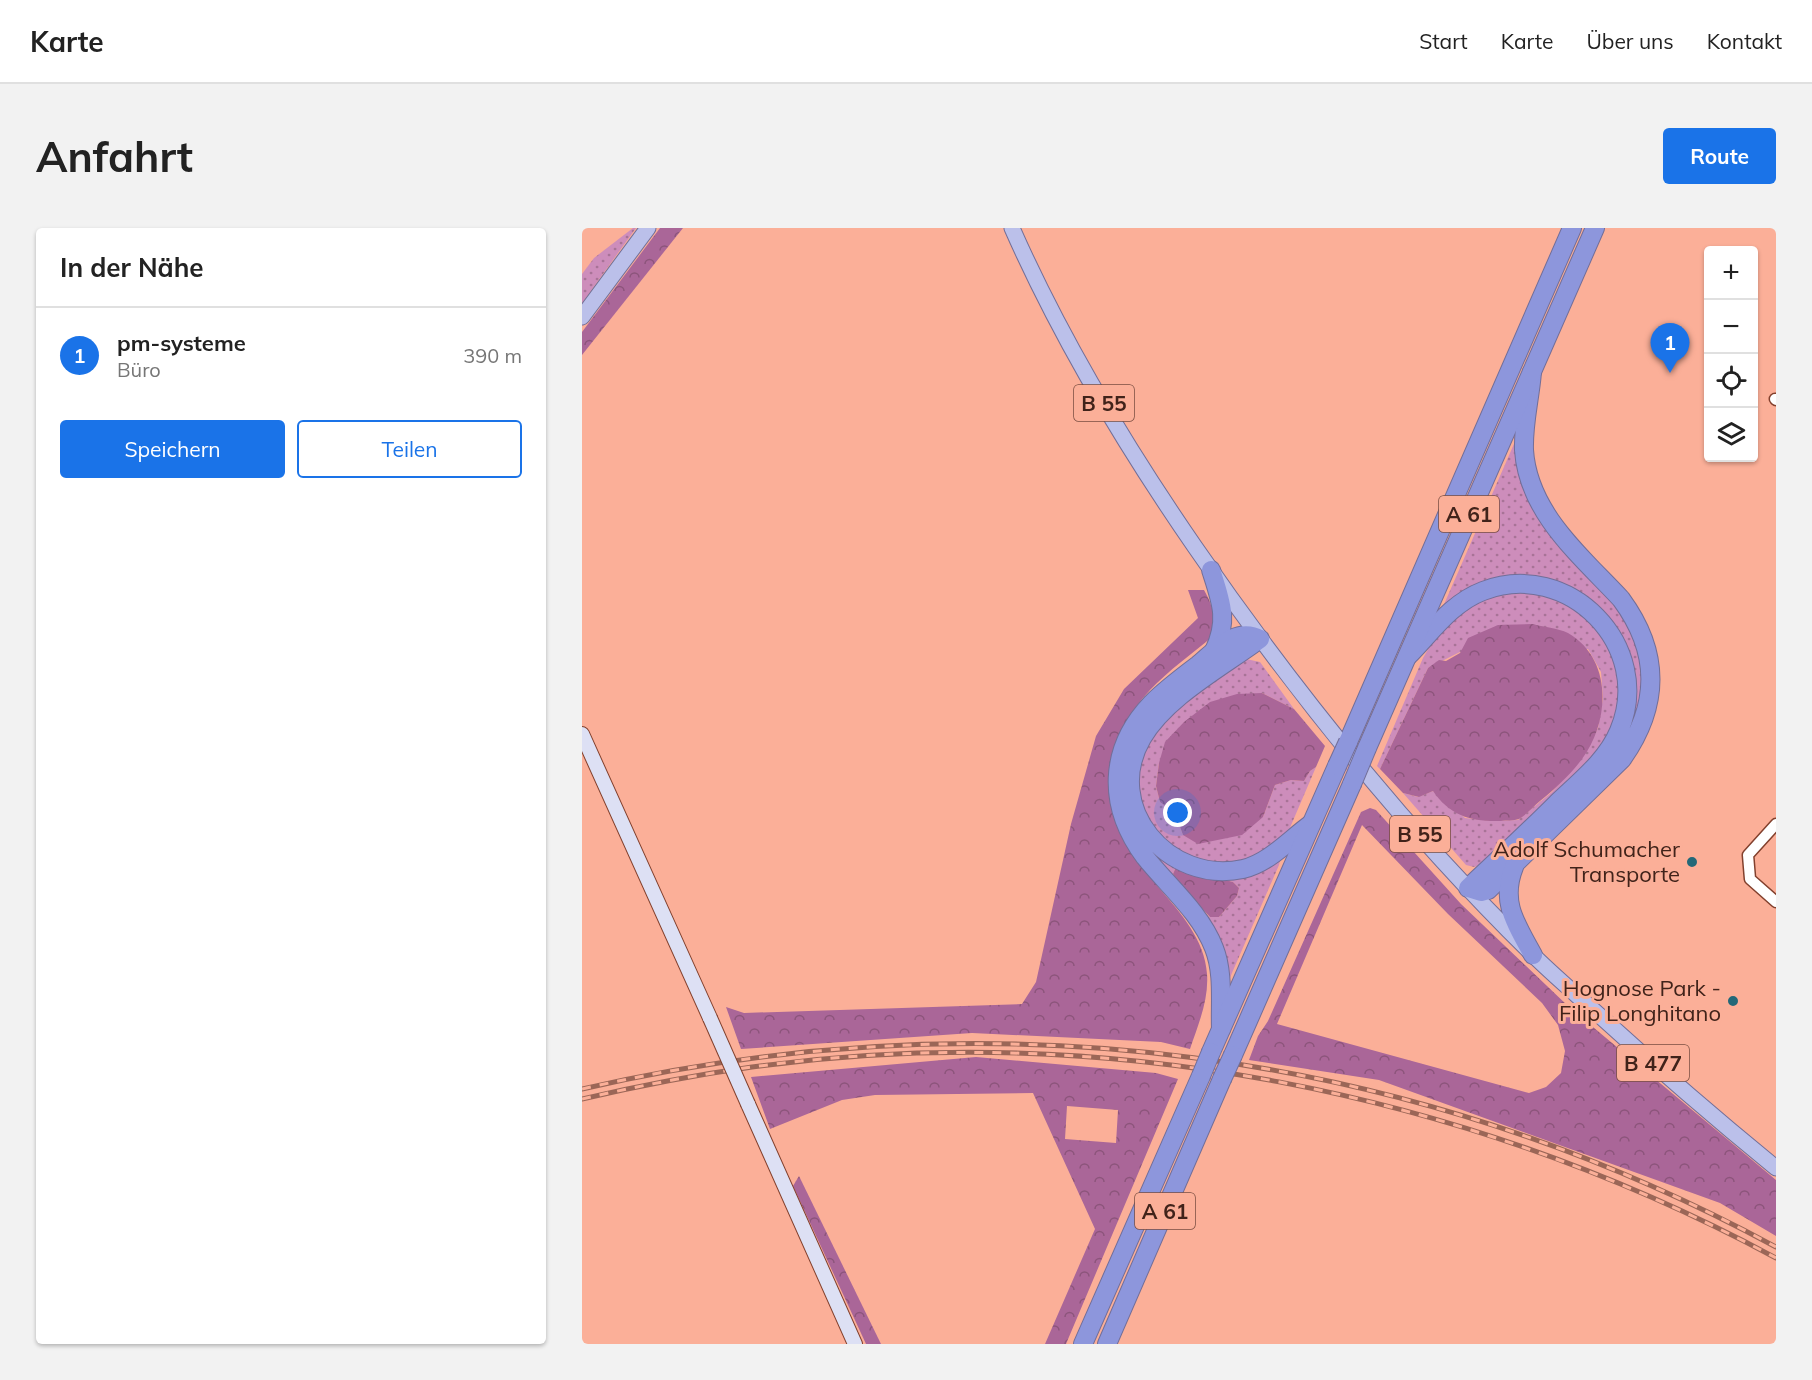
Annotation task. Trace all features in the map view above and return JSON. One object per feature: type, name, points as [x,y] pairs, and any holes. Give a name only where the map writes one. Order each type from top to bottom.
[{"type":"highway","name":"A 61","points":[[1083,1344],[1572,228]]},
{"type":"highway","name":"A 61","points":[[1107,1344],[1595,228]]},
{"type":"highway","points":[[1408,656],[1446,616],[1462,603],[1483,591],[1517,584],[1550,588],[1579,601],[1604,625],[1617,645],[1622,659],[1626,673],[1627,699],[1620,728],[1607,753],[1468,888],[1481,892],[1488,890],[1622,759],[1638,734],[1650,691],[1650,661],[1647,649],[1630,612],[1621,599],[1551,523],[1532,490],[1524,448],[1532,372]]},
{"type":"highway","points":[[1211,570],[1223,616],[1220,640],[1215,651]]},
{"type":"highway","points":[[1221,1029],[1220,969],[1214,947],[1203,926],[1145,856],[1131,834],[1122,812],[1117,787],[1119,762],[1123,748],[1141,717],[1163,692],[1240,634],[1249,634],[1260,639],[1172,704],[1153,722],[1141,740],[1131,778],[1134,802],[1144,830],[1160,848],[1187,865],[1210,870],[1235,870],[1257,864],[1311,824]]},
{"type":"highway","points":[[1515,865],[1508,886],[1509,908],[1533,954]]},
{"type":"main road","points":[[582,317],[648,228]]},
{"type":"main road","name":"B 55","points":[[1012,228],[1082,365],[1133,453],[1211,570],[1260,639],[1353,759],[1468,888]]},
{"type":"main road","name":"B 477","points":[[1468,888],[1533,954],[1668,1077],[1776,1168]]},
{"type":"street","points":[[582,734],[855,1344]]},
{"type":"street","points":[[1776,824],[1748,855],[1750,879],[1776,902]]},
{"type":"shaded area","points":[[636,228],[582,303],[582,274],[594,258]]},
{"type":"shaded area","points":[[1517,437],[1528,489],[1618,602],[1642,649],[1646,701],[1623,751],[1588,783],[1633,687],[1592,603],[1518,576],[1442,609]]},
{"type":"shaded area","points":[[1532,592],[1557,597],[1592,622],[1609,646],[1618,672],[1618,698],[1614,722],[1603,747],[1486,863],[1474,867],[1466,865],[1403,793],[1418,797],[1433,791],[1465,818],[1492,821],[1518,820],[1552,792],[1582,758],[1598,728],[1603,698],[1601,672],[1588,649],[1460,652],[1428,668],[1380,769],[1377,766],[1423,658],[1437,634],[1476,601],[1506,593]]},
{"type":"shaded area","points":[[1216,657],[1219,661],[1173,696],[1149,720],[1137,741],[1129,762],[1127,782],[1129,802],[1136,821],[1147,838],[1182,868],[1176,867],[1173,874],[1178,883],[1209,917],[1219,917],[1237,896],[1239,888],[1233,882],[1203,874],[1224,875],[1244,871],[1263,864],[1282,853],[1279,865],[1225,989],[1221,958],[1210,933],[1141,842],[1126,811],[1123,794],[1126,756],[1132,738],[1142,722],[1165,697]]},
{"type":"shaded area","points":[[1246,659],[1260,662],[1294,709],[1262,693],[1159,763],[1156,786],[1160,802],[1175,813],[1183,835],[1263,817],[1275,785],[1291,780],[1304,781],[1310,771],[1316,767],[1289,830],[1278,843],[1245,862],[1212,866],[1167,848],[1138,800],[1137,770],[1148,739],[1178,705]]},
{"type":"green space","points":[[660,228],[683,228],[582,355],[582,332]]},
{"type":"green space","points":[[1188,590],[1204,590],[1213,612],[1213,636],[1157,683],[1134,709],[1114,749],[1110,770],[1110,791],[1113,813],[1133,856],[1183,917],[1202,950],[1207,974],[1206,993],[1190,1049],[1161,1042],[972,1033],[741,1049],[726,1007],[744,1013],[1022,1004],[1036,982],[1071,824],[1096,736],[1124,689],[1198,618]]},
{"type":"green space","points":[[1532,624],[1568,633],[1583,644],[1600,674],[1602,709],[1598,727],[1582,759],[1557,786],[1517,820],[1471,819],[1454,812],[1433,791],[1419,797],[1403,793],[1380,769],[1428,668],[1439,660],[1446,661],[1460,653],[1468,638],[1498,625]]},
{"type":"green space","points":[[1262,693],[1294,709],[1325,746],[1316,767],[1310,771],[1304,781],[1291,780],[1275,785],[1263,817],[1242,835],[1198,844],[1183,835],[1175,813],[1160,802],[1156,786],[1165,742],[1184,722],[1210,702],[1237,694]]},
{"type":"green space","points":[[1370,808],[1376,810],[1461,904],[1569,1007],[1776,1180],[1776,1236],[1720,1203],[1379,1080],[1249,1060],[1361,812]],"holes":[[[1362,825],[1448,914],[1542,1003],[1558,1025],[1565,1051],[1561,1073],[1546,1087],[1529,1093],[1277,1024]]]},
{"type":"green space","points":[[1176,867],[1233,882],[1239,888],[1237,896],[1219,917],[1210,917],[1178,883],[1173,874]]},
{"type":"green space","points":[[976,1057],[1156,1073],[1178,1079],[1066,1344],[1045,1344],[1095,1229],[1033,1093],[875,1095],[842,1100],[770,1129],[751,1077]],"holes":[[[1067,1106],[1118,1110],[1116,1143],[1065,1139]]]},
{"type":"green space","points":[[799,1176],[881,1344],[866,1344],[793,1186]]},
{"type":"railway","points":[[582,1089],[735,1061],[889,1046],[1042,1045],[1194,1058],[1344,1084],[1491,1125],[1635,1179],[1776,1247]]},
{"type":"railway","points":[[582,1099],[731,1070],[884,1055],[1016,1053],[1148,1062],[1279,1082],[1408,1112],[1534,1151],[1657,1200],[1776,1258]]},
{"type":"place","name":"pm-systeme","points":[[1670,373]]},
{"type":"place","name":"Adolf Schumacher Transporte","points":[[1692,862]]},
{"type":"place","name":"Hognose Park - Filip Longhitano","points":[[1733,1001]]}]
